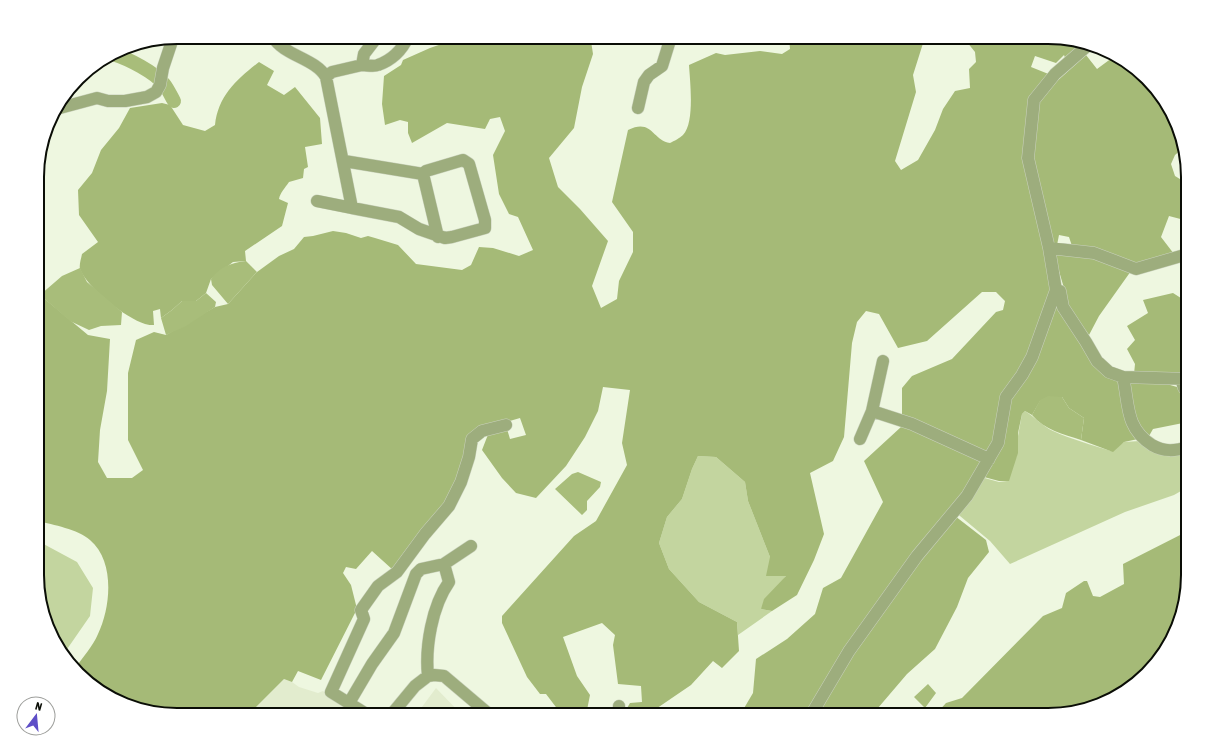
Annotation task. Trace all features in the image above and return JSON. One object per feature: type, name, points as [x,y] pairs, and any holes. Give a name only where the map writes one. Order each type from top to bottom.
[{"type":"street","points":[[64,107],[96,98],[108,101],[125,101],[147,97],[156,92],[160,86],[163,68],[171,44]]},
{"type":"street","points":[[278,44],[316,67],[323,72],[326,77],[344,161],[352,208]]},
{"type":"street","points":[[362,65],[364,54],[371,44]]},
{"type":"street","points":[[326,77],[332,72],[362,65],[377,66],[396,55],[404,44]]},
{"type":"street","points":[[638,108],[644,82],[649,75],[662,66],[669,44]]},
{"type":"street","points":[[815,708],[849,651],[917,556],[967,496],[998,442],[1006,397],[1022,375],[1032,357],[1056,290],[1049,248],[1028,158],[1034,100],[1055,74],[1084,49]]},
{"type":"street","points":[[317,201],[400,217],[419,229],[444,238],[485,228],[485,220],[469,164],[463,160],[426,170],[424,174]]},
{"type":"street","points":[[344,161],[424,174]]},
{"type":"street","points":[[424,174],[438,237]]},
{"type":"street","points":[[1049,248],[1094,253],[1136,269],[1181,256]]},
{"type":"street","points":[[1056,290],[1060,291],[1063,307],[1097,361],[1108,372],[1123,377],[1181,379]]},
{"type":"street","points":[[860,439],[872,411],[883,361]]},
{"type":"street","points":[[1123,377],[1126,387],[1126,401],[1135,429],[1142,439],[1158,448],[1171,450],[1181,448]]},
{"type":"street","points":[[872,411],[912,424],[989,459]]},
{"type":"street","points":[[357,708],[331,692],[364,619],[361,610],[378,586],[397,572],[425,534],[449,506],[461,482],[469,457],[472,439],[482,431],[506,425]]},
{"type":"street","points":[[349,703],[372,664],[394,633],[416,574],[421,569],[444,564],[471,546]]},
{"type":"street","points":[[428,676],[427,661],[432,625],[442,592],[449,582],[444,564]]},
{"type":"street","points":[[397,708],[415,686],[428,676],[434,675],[444,676],[482,708]]},
{"type":"shaded area","points":[[442,44],[591,44],[593,54],[582,87],[574,128],[549,158],[558,187],[608,241],[592,286],[601,308],[617,299],[619,281],[633,252],[633,232],[612,202],[628,130],[636,127],[647,128],[659,138],[670,143],[683,135],[687,129],[689,121],[691,102],[689,65],[716,53],[725,55],[760,51],[782,54],[790,49],[790,44],[923,44],[913,75],[916,92],[895,161],[901,170],[918,160],[935,130],[943,109],[955,91],[970,88],[969,69],[976,62],[975,52],[969,44],[1048,44],[1066,45],[1080,48],[1066,60],[1064,55],[1056,63],[1035,56],[1031,67],[1051,75],[1032,98],[1025,158],[1053,288],[997,434],[987,454],[902,416],[902,388],[912,376],[952,359],[996,312],[1003,310],[1005,301],[996,292],[982,292],[927,341],[898,348],[879,314],[866,311],[857,322],[852,343],[844,437],[833,461],[810,473],[824,534],[814,560],[797,595],[772,611],[761,609],[764,599],[786,576],[766,576],[770,557],[748,501],[745,482],[716,457],[698,456],[682,499],[667,517],[659,543],[669,569],[699,602],[737,622],[739,651],[722,668],[713,661],[691,685],[657,708],[627,708],[630,703],[642,702],[641,686],[618,684],[613,645],[615,635],[602,623],[563,637],[577,676],[590,695],[587,708],[557,708],[546,694],[540,694],[527,677],[502,623],[502,616],[574,536],[596,521],[627,465],[622,443],[630,390],[603,387],[598,411],[585,437],[566,466],[536,498],[516,493],[502,478],[482,450],[489,432],[507,429],[510,439],[526,435],[520,418],[481,429],[449,502],[393,570],[372,551],[356,569],[346,567],[343,573],[351,585],[357,609],[321,680],[298,671],[292,682],[284,679],[255,708],[159,707],[126,698],[96,681],[78,664],[96,638],[106,611],[108,585],[104,560],[98,549],[85,536],[65,528],[44,523],[44,298],[88,335],[110,339],[107,391],[100,430],[98,462],[107,478],[132,478],[143,470],[128,440],[128,373],[136,340],[154,332],[166,335],[215,307],[228,304],[257,272],[279,256],[294,249],[304,237],[333,231],[346,233],[361,238],[368,236],[398,245],[416,264],[462,270],[471,265],[479,247],[493,248],[519,256],[533,250],[518,217],[509,214],[499,194],[493,155],[505,131],[500,117],[490,119],[485,129],[447,123],[412,143],[408,133],[408,122],[400,120],[385,125],[382,104],[384,76],[401,65],[403,60]]},
{"type":"shaded area","points":[[1086,55],[1097,69],[1110,59],[1115,62],[1129,71],[1148,89],[1159,103],[1167,118],[1174,134],[1178,152],[1175,155],[1171,164],[1175,176],[1181,180],[1181,219],[1169,216],[1161,237],[1174,254],[1136,267],[1072,246],[1069,237],[1059,235],[1057,245],[1048,240],[1030,157],[1036,100]]},
{"type":"shaded area","points":[[259,62],[274,71],[267,85],[284,95],[295,87],[320,118],[322,144],[305,147],[308,167],[304,169],[303,178],[289,182],[279,199],[288,203],[282,226],[245,251],[246,261],[233,262],[211,279],[206,293],[196,301],[182,301],[161,318],[160,309],[153,311],[154,325],[137,321],[118,309],[90,285],[80,269],[82,254],[98,242],[79,215],[78,190],[92,173],[101,150],[119,128],[130,108],[162,103],[170,105],[183,125],[205,131],[215,125],[220,105],[230,89],[243,75]]},
{"type":"shaded area","points":[[1053,251],[1094,256],[1131,271],[1099,316],[1089,335],[1066,306],[1064,288]]},
{"type":"shaded area","points":[[246,261],[257,272],[228,304],[212,285],[211,279],[218,271],[226,266]]},
{"type":"shaded area","points":[[80,268],[87,282],[122,312],[121,325],[101,326],[89,330],[70,321],[44,298],[44,292],[62,276]]},
{"type":"shaded area","points":[[206,293],[216,302],[215,307],[186,326],[166,335],[161,318],[182,301],[196,301]]},
{"type":"shaded area","points":[[1173,293],[1181,298],[1181,377],[1134,374],[1135,364],[1127,349],[1135,340],[1127,326],[1148,313],[1143,300]]},
{"type":"shaded area","points":[[1056,302],[1063,314],[1120,379],[1138,439],[1124,442],[1113,452],[1081,440],[1084,418],[1069,408],[1062,397],[1040,401],[1032,415],[1025,411],[1022,414],[1018,433],[1018,453],[1009,481],[999,481],[984,477],[1007,406]]},
{"type":"shaded area","points":[[1128,379],[1153,380],[1177,387],[1181,391],[1181,423],[1153,429],[1149,436],[1139,431]]},
{"type":"shaded area","points":[[1048,396],[1062,397],[1069,408],[1084,418],[1081,440],[1048,428],[1032,415],[1040,400]]},
{"type":"shaded area","points":[[1025,411],[1045,427],[1053,431],[1111,451],[1124,442],[1140,441],[1181,448],[1181,491],[1174,495],[1125,512],[1010,564],[990,541],[954,511],[981,477],[999,482],[1007,481],[1017,455],[1018,436],[1022,414]]},
{"type":"shaded area","points":[[901,427],[919,429],[983,460],[964,493],[812,708],[744,708],[753,693],[756,659],[787,639],[815,614],[823,588],[841,578],[883,502],[864,461]]},
{"type":"shaded area","points":[[698,456],[716,457],[745,482],[748,501],[770,557],[786,576],[761,609],[772,611],[738,635],[737,622],[699,602],[669,569],[659,543],[667,517],[682,499]]},
{"type":"shaded area","points":[[578,472],[601,482],[600,487],[587,501],[587,510],[582,515],[555,489],[572,474]]},
{"type":"shaded area","points":[[955,516],[986,540],[989,552],[968,578],[957,607],[935,649],[907,674],[878,708],[822,708],[828,693],[851,652]]},
{"type":"shaded area","points":[[1181,535],[1181,584],[1174,618],[1163,642],[1154,656],[1129,681],[1099,698],[1066,707],[941,708],[946,703],[962,698],[1043,616],[1062,608],[1066,593],[1084,581],[1087,581],[1093,596],[1100,597],[1124,584],[1123,564]]},
{"type":"shaded area","points":[[44,544],[77,562],[93,588],[90,616],[67,650],[51,618],[45,593]]},
{"type":"shaded area","points":[[284,679],[299,687],[318,693],[323,691],[348,708],[255,708]]},
{"type":"shaded area","points":[[928,684],[936,693],[925,708],[914,697]]},
{"type":"shaded area","points":[[436,688],[455,708],[421,708]]},
{"type":"waterway","points":[[120,57],[134,63],[160,79],[174,101]]}]
